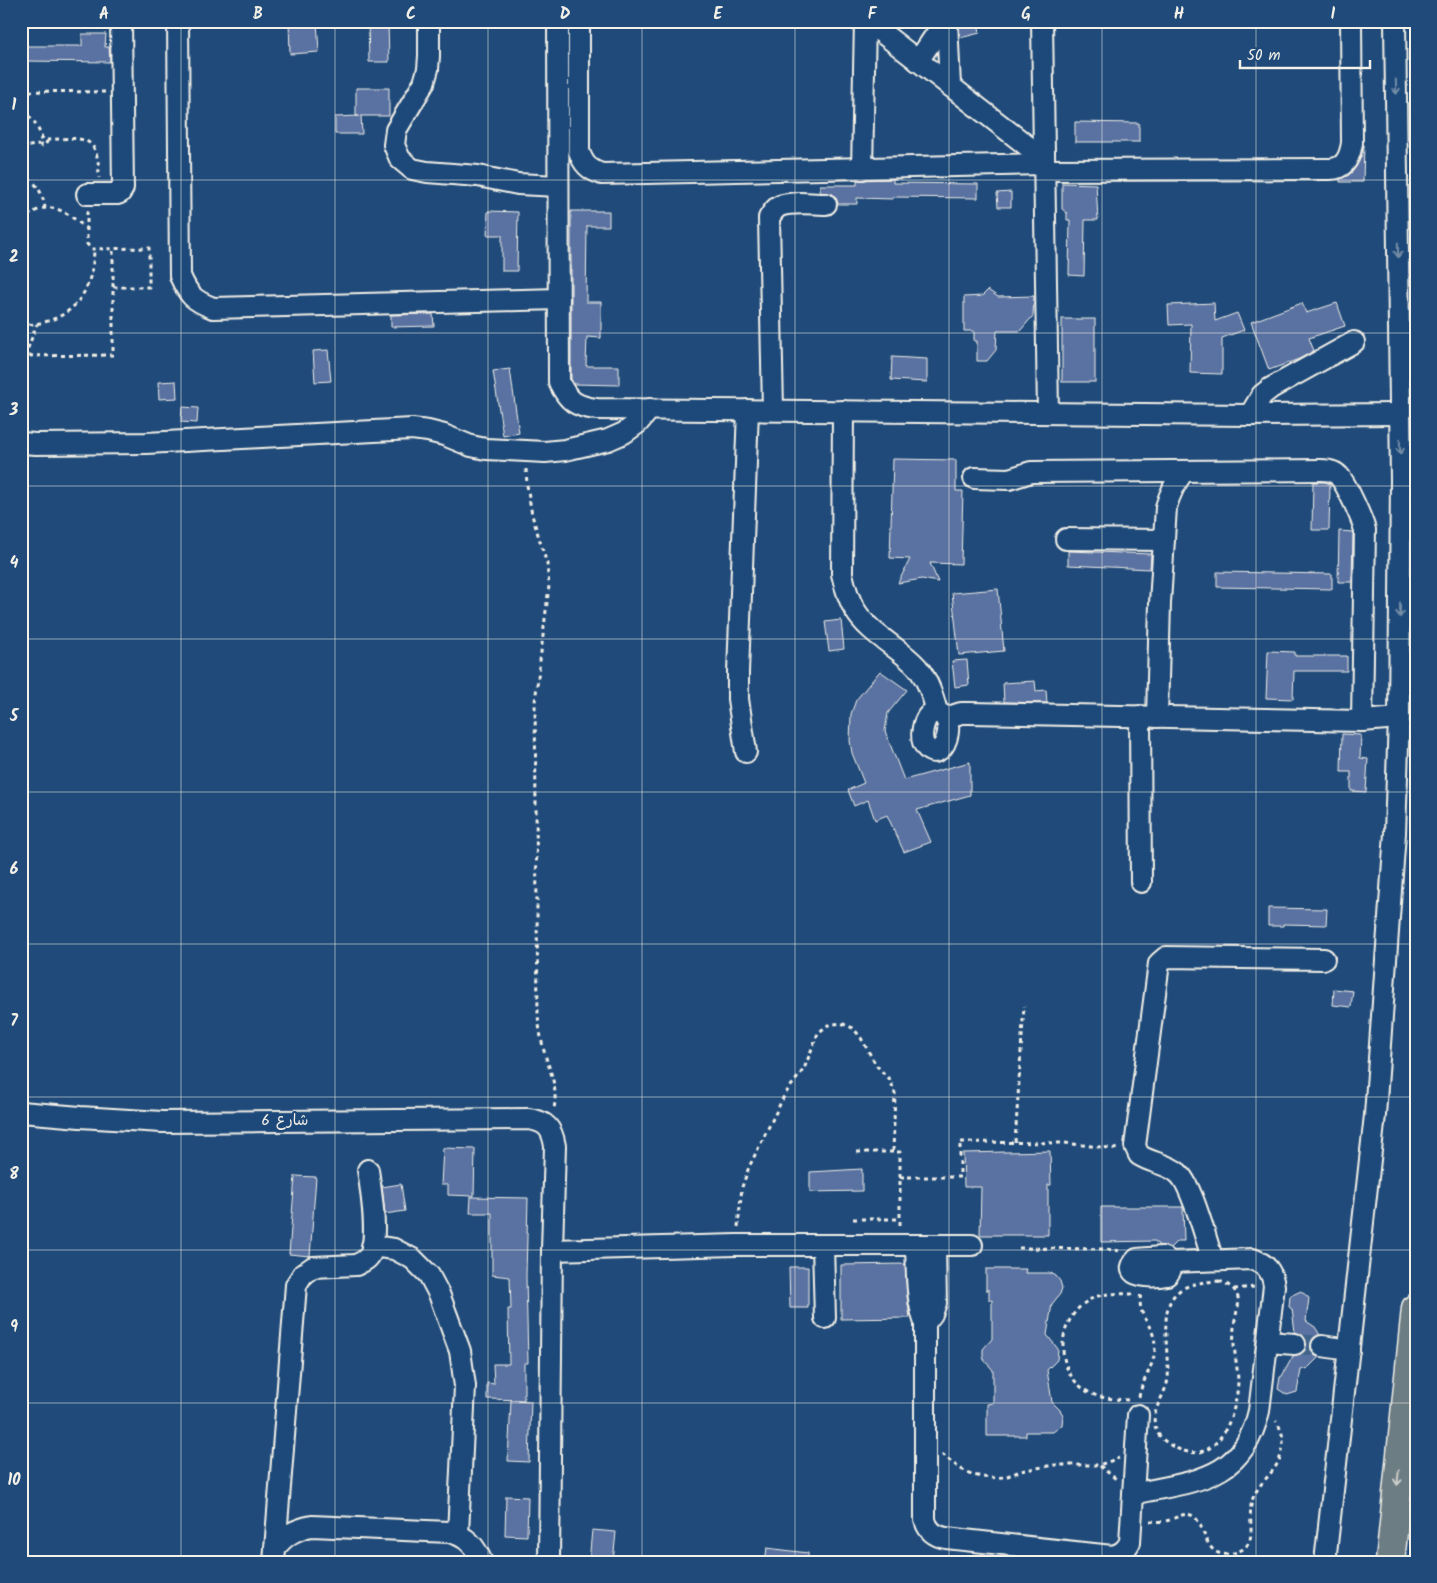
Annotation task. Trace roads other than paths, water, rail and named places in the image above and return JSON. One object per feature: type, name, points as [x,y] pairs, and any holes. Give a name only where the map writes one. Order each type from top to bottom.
[{"type":"highway","points":[[1390,1562],[1416,1308]]},
{"type":"street","points":[[93,194],[117,194],[123,188],[121,21]]},
{"type":"street","points":[[178,21],[180,276],[187,291],[198,302],[214,308],[559,299]]},
{"type":"street","points":[[429,21],[428,70],[424,83],[396,130],[394,145],[400,159],[412,169],[427,172],[478,176],[518,184],[558,186]]},
{"type":"street","points":[[558,21],[559,382],[564,394],[573,403],[585,408],[650,409],[1250,415],[1400,414]]},
{"type":"street","points":[[579,21],[579,151],[587,166],[602,174],[1044,165],[1340,168],[1347,160],[1352,143],[1351,21]]},
{"type":"street","points":[[862,169],[866,21]]},
{"type":"street","points":[[866,21],[950,86],[1044,165]]},
{"type":"street","points":[[918,61],[946,21]]},
{"type":"street","points":[[946,21],[950,86]]},
{"type":"street","points":[[1042,21],[1048,413]]},
{"type":"street","points":[[1325,1562],[1374,1115],[1395,833],[1400,718],[1400,414],[1395,21]]},
{"type":"street","points":[[773,410],[769,218],[774,210],[781,205],[826,204]]},
{"type":"street","points":[[1250,415],[1258,400],[1271,388],[1354,342]]},
{"type":"street","points":[[21,443],[146,443],[412,429],[444,435],[472,446],[486,449],[565,450],[608,440],[624,433],[638,423],[650,409]]},
{"type":"street","points":[[746,752],[740,716],[738,672],[748,410]]},
{"type":"street","points":[[843,411],[842,574],[846,593],[854,610],[866,625],[916,667],[930,688],[942,715],[962,713],[1362,721],[1400,718]]},
{"type":"street","points":[[974,478],[1009,479],[1031,472],[1328,470],[1334,472],[1339,476],[1359,514],[1365,530],[1362,721]]},
{"type":"street","points":[[1140,882],[1148,717],[1160,603],[1166,506],[1175,482],[1183,472]]},
{"type":"street","points":[[1066,539],[1164,540]]},
{"type":"street","points":[[1213,1260],[1191,1194],[1184,1179],[1178,1173],[1144,1158],[1136,1151],[1158,967],[1162,959],[1170,957],[1324,960]]},
{"type":"street","name":"شارع 6","points":[[21,1112],[162,1122],[538,1120],[548,1126],[553,1135],[555,1146],[552,1250]]},
{"type":"street","points":[[274,1555],[296,1285],[303,1274],[313,1267],[356,1265],[367,1258],[372,1246],[373,1221],[368,1170]]},
{"type":"street","points":[[549,1562],[552,1250],[736,1245],[972,1245]]},
{"type":"street","points":[[819,1245],[821,1317]]},
{"type":"street","points":[[917,1245],[918,1297],[925,1323],[925,1520],[927,1527],[932,1532],[938,1536],[1112,1556],[1120,1554],[1130,1542],[1138,1408]]},
{"type":"street","points":[[372,1246],[394,1249],[413,1259],[429,1275],[439,1294],[460,1351],[464,1386],[458,1534]]},
{"type":"street","points":[[1133,1494],[1204,1477],[1221,1470],[1235,1459],[1247,1445],[1255,1429],[1261,1401],[1274,1286],[1273,1276],[1268,1268],[1262,1262],[1253,1259],[1171,1262],[1167,1258],[1162,1257],[1140,1276]]},
{"type":"street","points":[[1268,1342],[1295,1344]]},
{"type":"street","points":[[1322,1346],[1349,1350]]},
{"type":"street","points":[[274,1555],[282,1540],[291,1532],[312,1526],[449,1532],[458,1534],[471,1543],[482,1562]]},
{"type":"tunnel","points":[[1295,1344],[1322,1346]]}]
